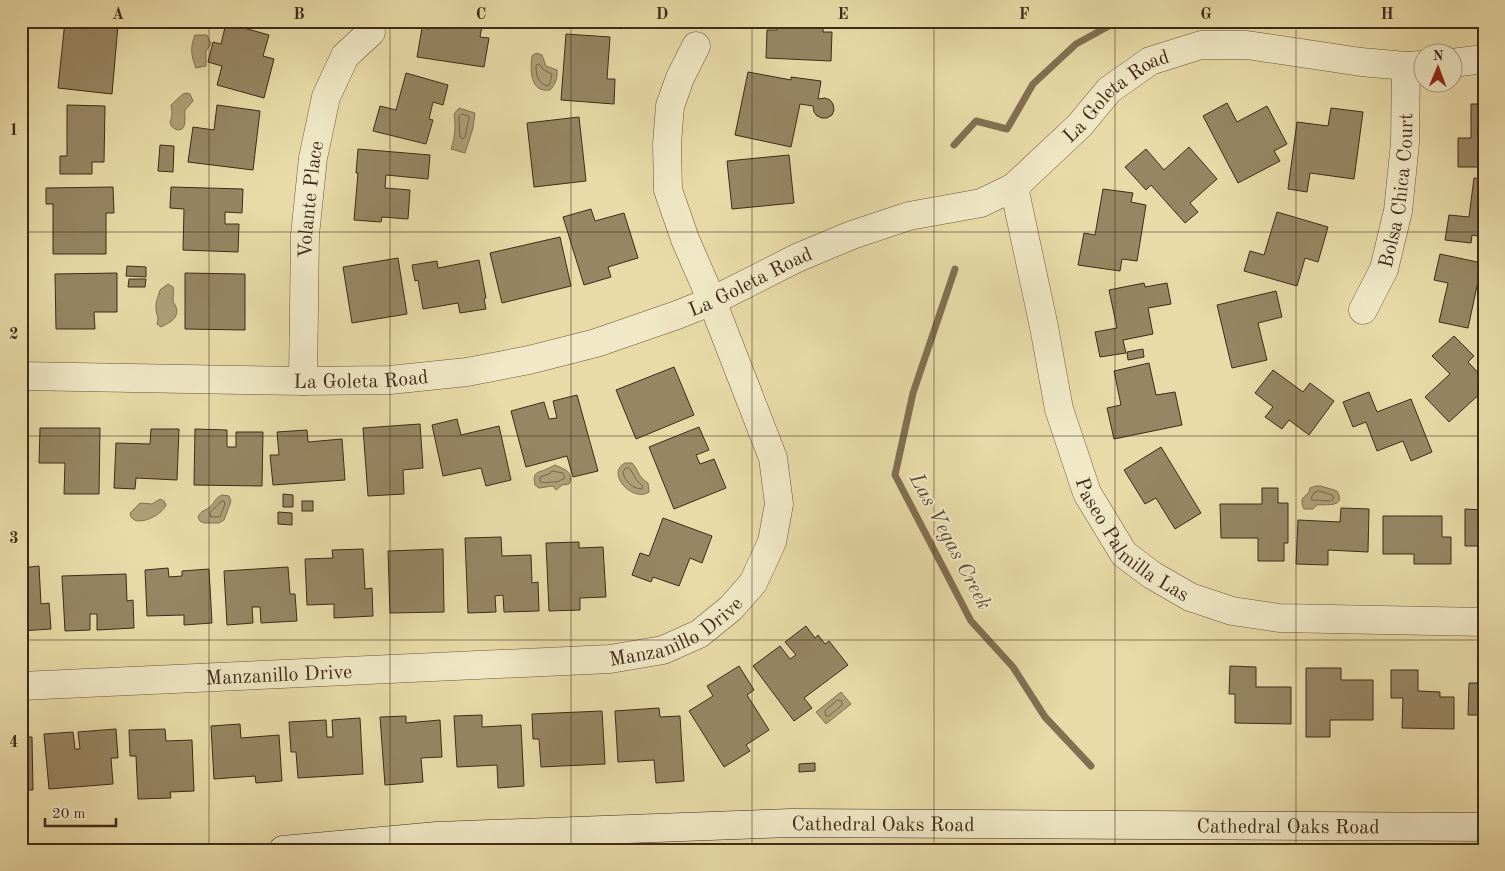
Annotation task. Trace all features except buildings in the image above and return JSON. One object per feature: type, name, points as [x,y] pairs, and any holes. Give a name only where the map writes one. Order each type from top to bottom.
[{"type":"street","name":"Volante Place","points":[[303,381],[305,235],[313,158],[326,97],[345,56],[371,32]]},
{"type":"street","name":"La Goleta Road","points":[[21,376],[303,381],[390,380],[467,372],[530,360],[596,343],[653,324],[712,301],[797,258],[852,235],[909,216],[981,203],[1014,187],[1080,125],[1108,90],[1150,62],[1201,45],[1247,45],[1361,62],[1412,65]]},
{"type":"street","name":"Manzanillo Drive","points":[[21,686],[610,659],[663,650],[699,634],[731,608],[753,583],[772,542],[779,504],[773,458],[712,301],[685,239],[668,190],[667,144],[670,106],[680,78],[696,46]]},
{"type":"street","points":[[1462,62],[1484,59]]},
{"type":"street","name":"Bolsa Chica Court","points":[[1363,310],[1384,270],[1398,211],[1412,82]]},
{"type":"street","name":"Paseo Palmilla Las","points":[[1014,187],[1044,327],[1059,409],[1087,494],[1124,554],[1152,575],[1190,597],[1232,611],[1279,618],[1484,622]]},
{"type":"street","name":"Cathedral Oaks Road","points":[[283,850],[437,836],[791,823],[1484,827]]},
{"type":"water","points":[[195,35],[207,35],[211,44],[206,51],[206,66],[196,68],[192,52]]},
{"type":"water","points":[[536,53],[542,55],[546,66],[557,70],[556,81],[550,90],[538,88],[533,79],[531,68],[532,56]]},
{"type":"water","points":[[183,94],[190,94],[193,101],[185,110],[183,128],[178,130],[170,124],[171,105]]},
{"type":"water","points":[[459,108],[475,113],[473,128],[465,153],[451,149],[455,132],[454,114]]},
{"type":"water","points":[[168,284],[173,287],[173,300],[177,311],[173,320],[161,327],[157,324],[156,303],[160,290]]},
{"type":"water","points":[[625,463],[632,463],[635,466],[642,478],[648,483],[649,492],[636,494],[624,485],[618,473]]},
{"type":"water","points":[[555,465],[569,473],[571,479],[569,484],[562,485],[556,490],[553,486],[539,488],[535,485],[534,477],[536,473]]},
{"type":"water","points":[[1316,486],[1337,491],[1339,500],[1337,503],[1317,505],[1313,509],[1304,509],[1302,499],[1309,492],[1310,488]]},
{"type":"water","points":[[222,495],[229,496],[231,501],[224,520],[219,523],[204,523],[200,521],[198,517],[200,513],[210,507]]},
{"type":"water","points":[[160,499],[166,505],[159,513],[147,520],[141,521],[132,518],[130,513],[140,503],[152,504]]},
{"type":"water","points":[[841,692],[851,704],[826,724],[816,712]]},
{"type":"waterway","name":"Las Vegas Creek","points":[[954,145],[976,121],[1007,129],[1033,84],[1076,44],[1118,21]]},
{"type":"waterway","name":"Las Vegas Creek","points":[[955,269],[913,393],[895,475],[971,621],[1013,667],[1045,717],[1091,766]]}]
